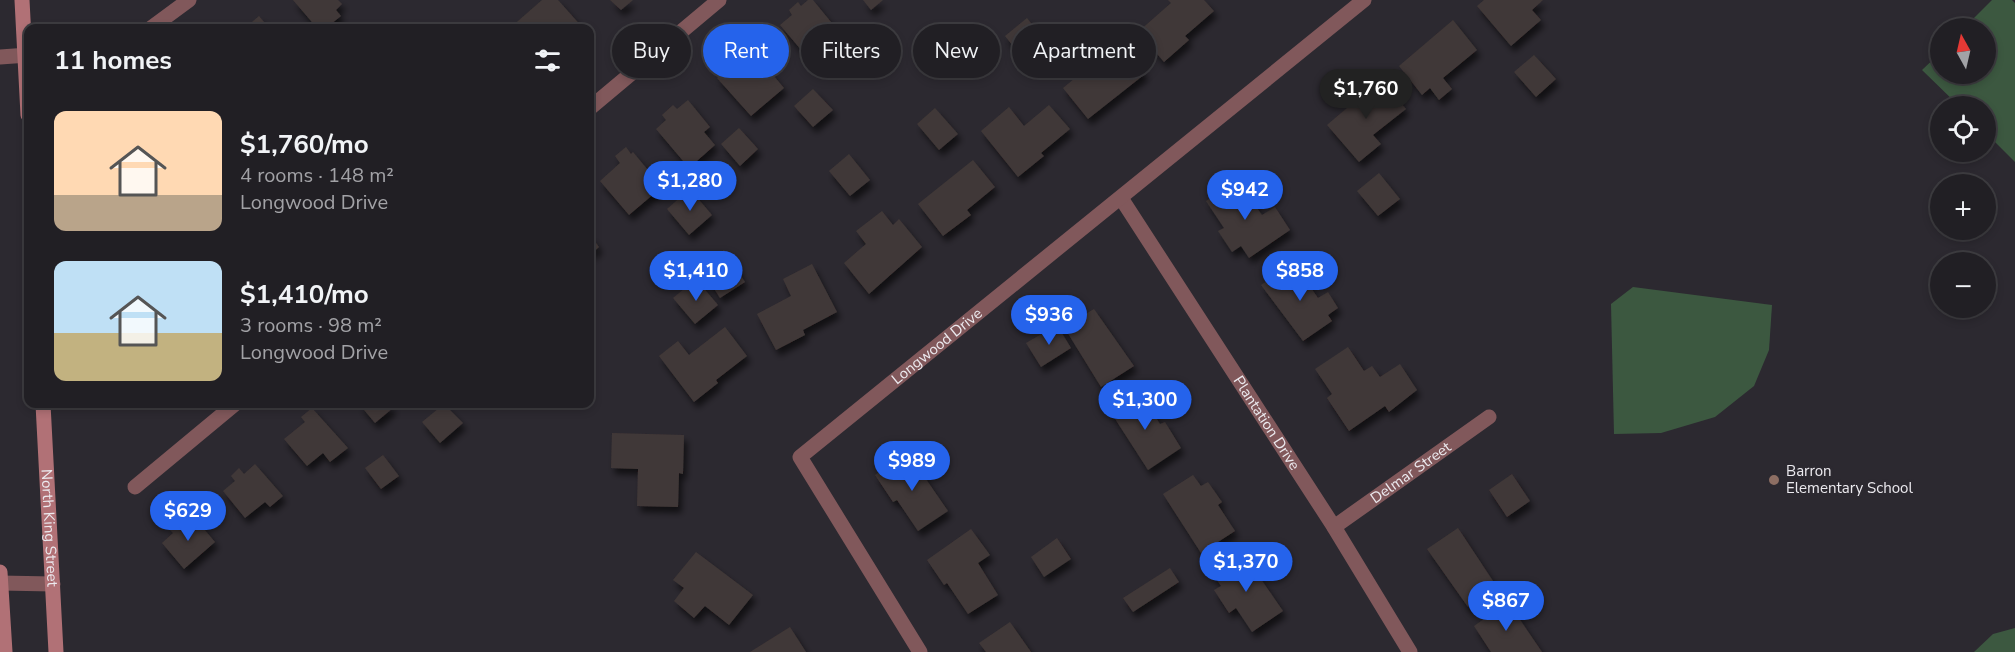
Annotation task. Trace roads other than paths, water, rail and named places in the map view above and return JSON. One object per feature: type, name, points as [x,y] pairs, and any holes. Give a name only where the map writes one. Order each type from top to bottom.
[{"type":"main road","points":[[22,0],[24,24]]},
{"type":"main road","name":"North King Street","points":[[43,408],[56,652]]},
{"type":"main road","points":[[0,572],[5,652]]},
{"type":"street","points":[[156,24],[189,0]]},
{"type":"street","points":[[594,105],[719,0]]},
{"type":"street","name":"Longwood Drive","points":[[920,652],[800,457],[1364,0]]},
{"type":"street","points":[[0,57],[24,55]]},
{"type":"street","name":"Plantation Drive","points":[[1121,198],[1334,527],[1410,652]]},
{"type":"street","points":[[135,487],[230,408]]},
{"type":"street","name":"Delmar Street","points":[[1334,527],[1489,417]]},
{"type":"street","points":[[0,583],[53,584]]},
{"type":"place","name":"Barron Elementary School","points":[[1774,480]]}]
